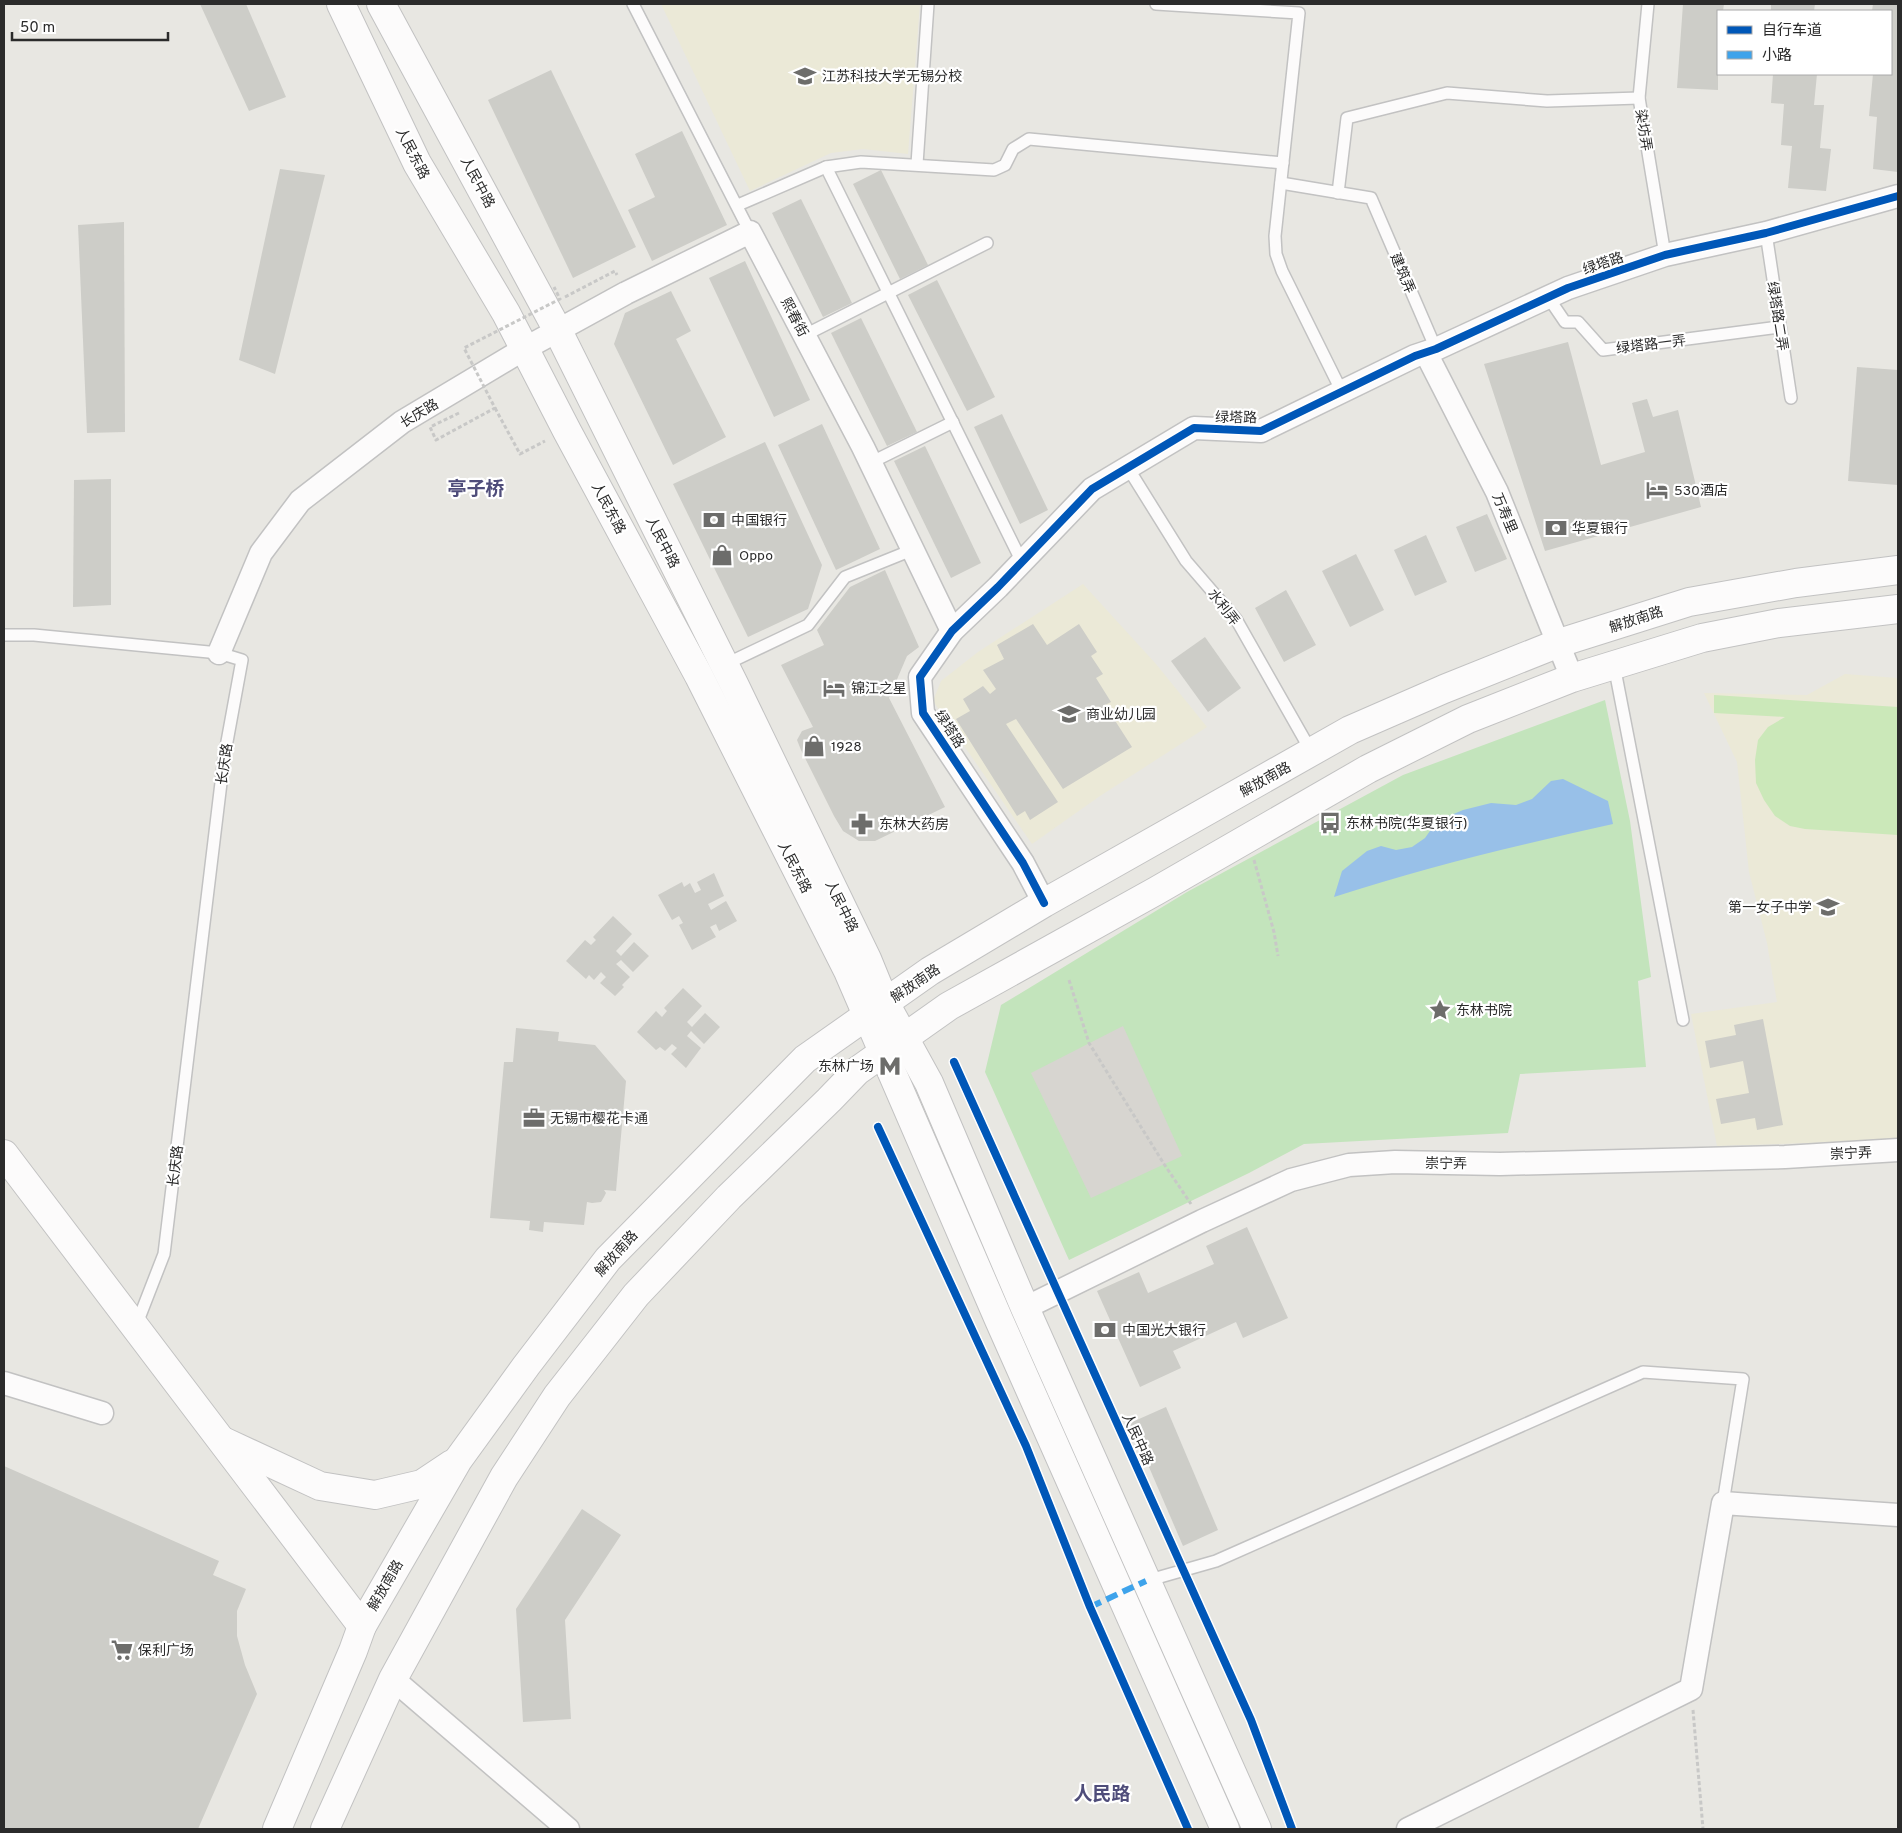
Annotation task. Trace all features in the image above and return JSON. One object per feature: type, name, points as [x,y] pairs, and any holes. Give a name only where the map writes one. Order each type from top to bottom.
[{"type":"main road","name":"人民东路","points":[[341,4],[417,163],[712,670],[848,971],[876,1010]]},
{"type":"main road","name":"人民中路","points":[[381,4],[558,331],[712,670]]},
{"type":"main road","name":"解放南路","points":[[277,1829],[353,1652],[362,1626],[458,1460],[526,1366],[608,1259],[805,1059],[930,972],[1044,903],[1350,730],[1444,689],[1559,643],[1689,602],[1796,582],[1898,570]]},
{"type":"main road","points":[[325,1829],[393,1679],[504,1477],[557,1396],[630,1303],[729,1197],[829,1100],[857,1070],[948,1006],[1368,769],[1468,719],[1572,678],[1702,638],[1779,623],[1898,609]]},
{"type":"main road","points":[[876,1010],[893,1046],[1225,1829]]},
{"type":"main road","points":[[893,1046],[929,1083],[1025,1308],[1257,1829]]},
{"type":"main road","points":[[4,1154],[362,1626]]},
{"type":"main road","points":[[220,1440],[320,1486],[375,1495],[422,1484],[458,1460]]},
{"type":"street","name":"绿塔路","points":[[1044,903],[1023,863],[924,712],[920,677],[952,631],[1092,490],[1194,428],[1261,431],[1415,356],[1431,351],[1568,288],[1665,255],[1766,233],[1898,196]]},
{"type":"street","points":[[524,349],[626,293],[750,232]]},
{"type":"street","name":"熙春街","points":[[750,232],[870,462],[952,631]]},
{"type":"street","name":"长庆路","points":[[219,653],[261,553],[300,501],[402,422],[524,349]]},
{"type":"street","name":"万寿里","points":[[1431,351],[1497,492],[1572,678]]},
{"type":"street","name":"崇宁弄","points":[[1025,1308],[1202,1221],[1291,1180],[1349,1165],[1396,1162],[1500,1164],[1785,1157],[1898,1150]]},
{"type":"street","points":[[4,1382],[102,1413]]},
{"type":"street","points":[[1408,1829],[1691,1689],[1723,1503],[1898,1515]]},
{"type":"street","points":[[393,1679],[568,1829]]},
{"type":"lane","points":[[633,4],[738,205],[750,232]]},
{"type":"lane","points":[[916,164],[928,4]]},
{"type":"lane","points":[[1156,4],[1299,13],[1275,236],[1276,254],[1282,271],[1342,392]]},
{"type":"lane","name":"染坊弄","points":[[1648,4],[1639,98],[1665,255]]},
{"type":"lane","points":[[1281,183],[1338,193],[1347,118],[1447,93],[1547,101],[1639,98]]},
{"type":"lane","points":[[738,205],[826,167],[861,162],[994,170],[1005,165],[1013,150],[1029,139],[1283,163]]},
{"type":"lane","points":[[826,167],[1022,562]]},
{"type":"lane","name":"建筑弄","points":[[1338,193],[1371,198],[1431,351]]},
{"type":"lane","name":"绿塔路二弄","points":[[1766,233],[1791,398]]},
{"type":"lane","points":[[805,335],[889,294],[986,243]]},
{"type":"lane","name":"绿塔路一弄","points":[[1548,297],[1565,322],[1578,322],[1603,350],[1779,327]]},
{"type":"lane","points":[[870,462],[953,422]]},
{"type":"lane","name":"水利弄","points":[[1128,468],[1186,561],[1236,619],[1312,752]]},
{"type":"lane","points":[[712,670],[808,625],[845,578],[912,550]]},
{"type":"lane","points":[[4,635],[34,635],[219,653]]},
{"type":"lane","name":"长庆路","points":[[135,1328],[164,1254],[224,758],[242,660],[219,653]]},
{"type":"lane","points":[[1614,665],[1683,1020]]},
{"type":"lane","points":[[1146,1581],[1216,1561],[1643,1372],[1743,1379],[1723,1503]]},
{"type":"path","points":[[520,454],[464,348],[615,271]]},
{"type":"path","points":[[554,287],[560,299]]},
{"type":"path","points":[[459,413],[430,427],[436,440],[496,408]]},
{"type":"path","points":[[1248,838],[1274,932],[1278,956]]},
{"type":"path","points":[[1069,980],[1089,1043],[1164,1164],[1202,1221]]},
{"type":"path","points":[[1691,1689],[1703,1829]]},
{"type":"shaded area","name":"江苏科技大学无锡分校","points":[[661,4],[920,4],[908,154],[863,149],[831,153],[750,191]]},
{"type":"shaded area","name":"商业幼儿园","points":[[1083,584],[1156,664],[1207,727],[1100,796],[1032,844],[933,701],[941,681],[978,652]]},
{"type":"shaded area","name":"第一女子中学","points":[[1845,674],[1898,678],[1898,1140],[1717,1146],[1691,1014],[1777,1002],[1767,943],[1749,872],[1737,762],[1704,693],[1807,695]]},
{"type":"shaded area","points":[[1123,1026],[1182,1156],[1091,1198],[1031,1073]]},
{"type":"green space","points":[[1714,695],[1898,707],[1898,835],[1805,829],[1790,826],[1775,816],[1764,800],[1756,783],[1755,760],[1758,740],[1768,727],[1785,717],[1714,713]]},
{"type":"green space","points":[[1605,700],[1630,821],[1651,977],[1638,981],[1646,1067],[1520,1074],[1508,1133],[1304,1144],[1249,1173],[1069,1260],[985,1072],[1001,1005],[1187,892],[1403,775]]},
{"type":"water","points":[[1563,779],[1608,801],[1613,824],[1473,857],[1334,897],[1342,871],[1367,851],[1381,846],[1396,850],[1412,847],[1425,838],[1437,821],[1463,810],[1491,803],[1516,805],[1532,799],[1551,781]]},
{"type":"building","points":[[200,4],[246,4],[286,97],[249,111]]},
{"type":"building","points":[[1683,4],[1724,4],[1723,10],[1717,10],[1718,90],[1677,88]]},
{"type":"building","points":[[1771,4],[1815,4],[1814,10],[1771,10]]},
{"type":"building","points":[[1873,4],[1898,4],[1898,172],[1873,169],[1877,117],[1869,116],[1873,75],[1892,75],[1892,10],[1872,10]]},
{"type":"building","points":[[551,70],[636,247],[573,278],[488,100]]},
{"type":"building","points":[[1773,75],[1817,75],[1814,105],[1824,105],[1820,148],[1831,149],[1826,191],[1788,188],[1792,146],[1781,145],[1784,104],[1771,103]]},
{"type":"building","points":[[682,131],[727,225],[652,261],[628,210],[655,197],[635,154]]},
{"type":"building","points":[[280,169],[325,175],[275,374],[239,360]]},
{"type":"building","points":[[881,170],[928,265],[900,279],[853,184]]},
{"type":"building","points":[[801,199],[852,303],[823,317],[772,213]]},
{"type":"building","points":[[124,222],[125,432],[87,433],[78,225]]},
{"type":"building","points":[[745,261],[810,400],[774,417],[709,278]]},
{"type":"building","points":[[937,280],[995,397],[967,411],[908,295]]},
{"type":"building","points":[[671,291],[691,331],[676,339],[726,437],[673,465],[614,344],[625,313]]},
{"type":"building","points":[[861,318],[917,432],[887,446],[831,333]]},
{"type":"building","points":[[1568,342],[1601,465],[1645,452],[1632,403],[1647,399],[1653,417],[1678,410],[1701,507],[1545,551],[1484,364]]},
{"type":"building","points":[[1857,367],[1898,370],[1898,485],[1848,481]]},
{"type":"building","points":[[1002,414],[1048,510],[1020,524],[974,427]]},
{"type":"building","points":[[822,424],[880,549],[836,570],[778,445]]},
{"type":"building","points":[[765,442],[822,565],[808,609],[748,637],[673,484]]},
{"type":"building","points":[[925,446],[981,563],[951,578],[894,461]]},
{"type":"building","points":[[111,479],[111,605],[73,607],[74,480]]},
{"type":"building","points":[[1487,514],[1507,559],[1475,572],[1456,527]]},
{"type":"building","points":[[1426,535],[1447,582],[1415,596],[1394,550]]},
{"type":"building","points":[[1356,554],[1384,610],[1350,627],[1322,571]]},
{"type":"building","points":[[885,570],[919,647],[907,656],[889,698],[945,807],[875,841],[859,841],[843,831],[801,750],[797,740],[802,731],[813,727],[781,665],[824,645],[817,630],[850,587]]},
{"type":"building","points":[[1286,590],[1316,645],[1284,662],[1255,608]]},
{"type":"building","points":[[1033,624],[1047,645],[1079,624],[1097,652],[1091,656],[1103,674],[1096,678],[1111,702],[1105,705],[1132,747],[1063,789],[1016,719],[1006,724],[1058,802],[1030,820],[1025,811],[1017,816],[956,719],[970,711],[963,699],[983,686],[990,694],[996,689],[983,670],[1004,659],[997,645]]},
{"type":"building","points":[[1205,637],[1241,688],[1208,712],[1171,661]]},
{"type":"building","points":[[714,873],[724,896],[708,904],[711,910],[726,901],[737,921],[719,931],[716,924],[710,927],[716,937],[692,950],[679,925],[683,923],[679,916],[672,920],[658,895],[682,882],[684,887],[690,883],[695,893],[701,890],[697,882]]},
{"type":"building","points":[[613,916],[632,934],[616,951],[621,956],[634,942],[649,956],[633,972],[621,960],[616,964],[630,977],[615,996],[600,983],[606,977],[601,972],[594,980],[589,975],[586,979],[566,961],[585,940],[591,945],[596,940],[593,937]]},
{"type":"building","points":[[683,988],[702,1006],[687,1022],[692,1027],[705,1013],[720,1027],[704,1044],[691,1031],[687,1036],[701,1048],[686,1068],[671,1054],[677,1048],[672,1044],[665,1051],[660,1047],[656,1050],[637,1032],[656,1011],[662,1017],[667,1011],[664,1008]]},
{"type":"building","points":[[1763,1019],[1783,1125],[1757,1130],[1755,1118],[1721,1124],[1716,1099],[1749,1093],[1743,1061],[1710,1068],[1705,1041],[1736,1035],[1734,1025]]},
{"type":"building","points":[[516,1028],[559,1032],[558,1041],[595,1045],[626,1081],[616,1191],[604,1190],[606,1193],[601,1202],[587,1202],[584,1225],[544,1222],[543,1232],[529,1230],[530,1221],[490,1218],[504,1062],[513,1062]]},
{"type":"building","points":[[1247,1227],[1288,1318],[1243,1338],[1236,1322],[1173,1351],[1181,1368],[1140,1387],[1097,1291],[1139,1272],[1148,1293],[1214,1264],[1206,1246]]},
{"type":"building","points":[[1166,1407],[1218,1530],[1183,1546],[1130,1423]]},
{"type":"building","name":"保利广场","points":[[4,1466],[219,1561],[213,1575],[246,1589],[237,1611],[237,1636],[245,1665],[257,1694],[198,1829],[4,1829]]},
{"type":"building","points":[[582,1509],[621,1535],[565,1620],[571,1719],[523,1722],[516,1609]]},
{"type":"marked path","points":[[1090,1607],[1146,1581]]},
{"type":"cycle path","points":[[1044,903],[1023,863],[923,713],[920,677],[952,631],[998,587],[1092,489],[1194,428],[1261,431],[1415,356],[1436,349],[1568,288],[1665,255],[1766,233],[1898,196]]},
{"type":"cycle path","points":[[954,1062],[1251,1720],[1292,1829]]},
{"type":"cycle path","points":[[878,1127],[1026,1446],[1090,1607],[1188,1829]]},
{"type":"place","name":"江苏科技大学无锡分校","points":[[805,76]]},
{"type":"place","name":"530酒店","points":[[1657,490]]},
{"type":"place","name":"中国银行","points":[[714,520]]},
{"type":"place","name":"华夏银行","points":[[1556,528]]},
{"type":"place","name":"Oppo","points":[[722,555]]},
{"type":"place","name":"锦江之星","points":[[834,688]]},
{"type":"place","name":"商业幼儿园","points":[[1069,714]]},
{"type":"place","name":"1928","points":[[814,746]]},
{"type":"place","name":"东林书院(华夏银行)","points":[[1330,823]]},
{"type":"place","name":"东林大药房","points":[[862,824]]},
{"type":"place","name":"第一女子中学","points":[[1828,907]]},
{"type":"place","name":"东林书院","points":[[1440,1010]]},
{"type":"place","name":"东林广场","points":[[890,1066]]},
{"type":"place","name":"无锡市樱花卡通","points":[[534,1118]]},
{"type":"place","name":"中国光大银行","points":[[1105,1330]]},
{"type":"place","name":"保利广场","points":[[122,1650]]},
{"type":"district","name":"亭子桥","points":[[476,488]]},
{"type":"district","name":"人民路","points":[[1102,1793]]}]
